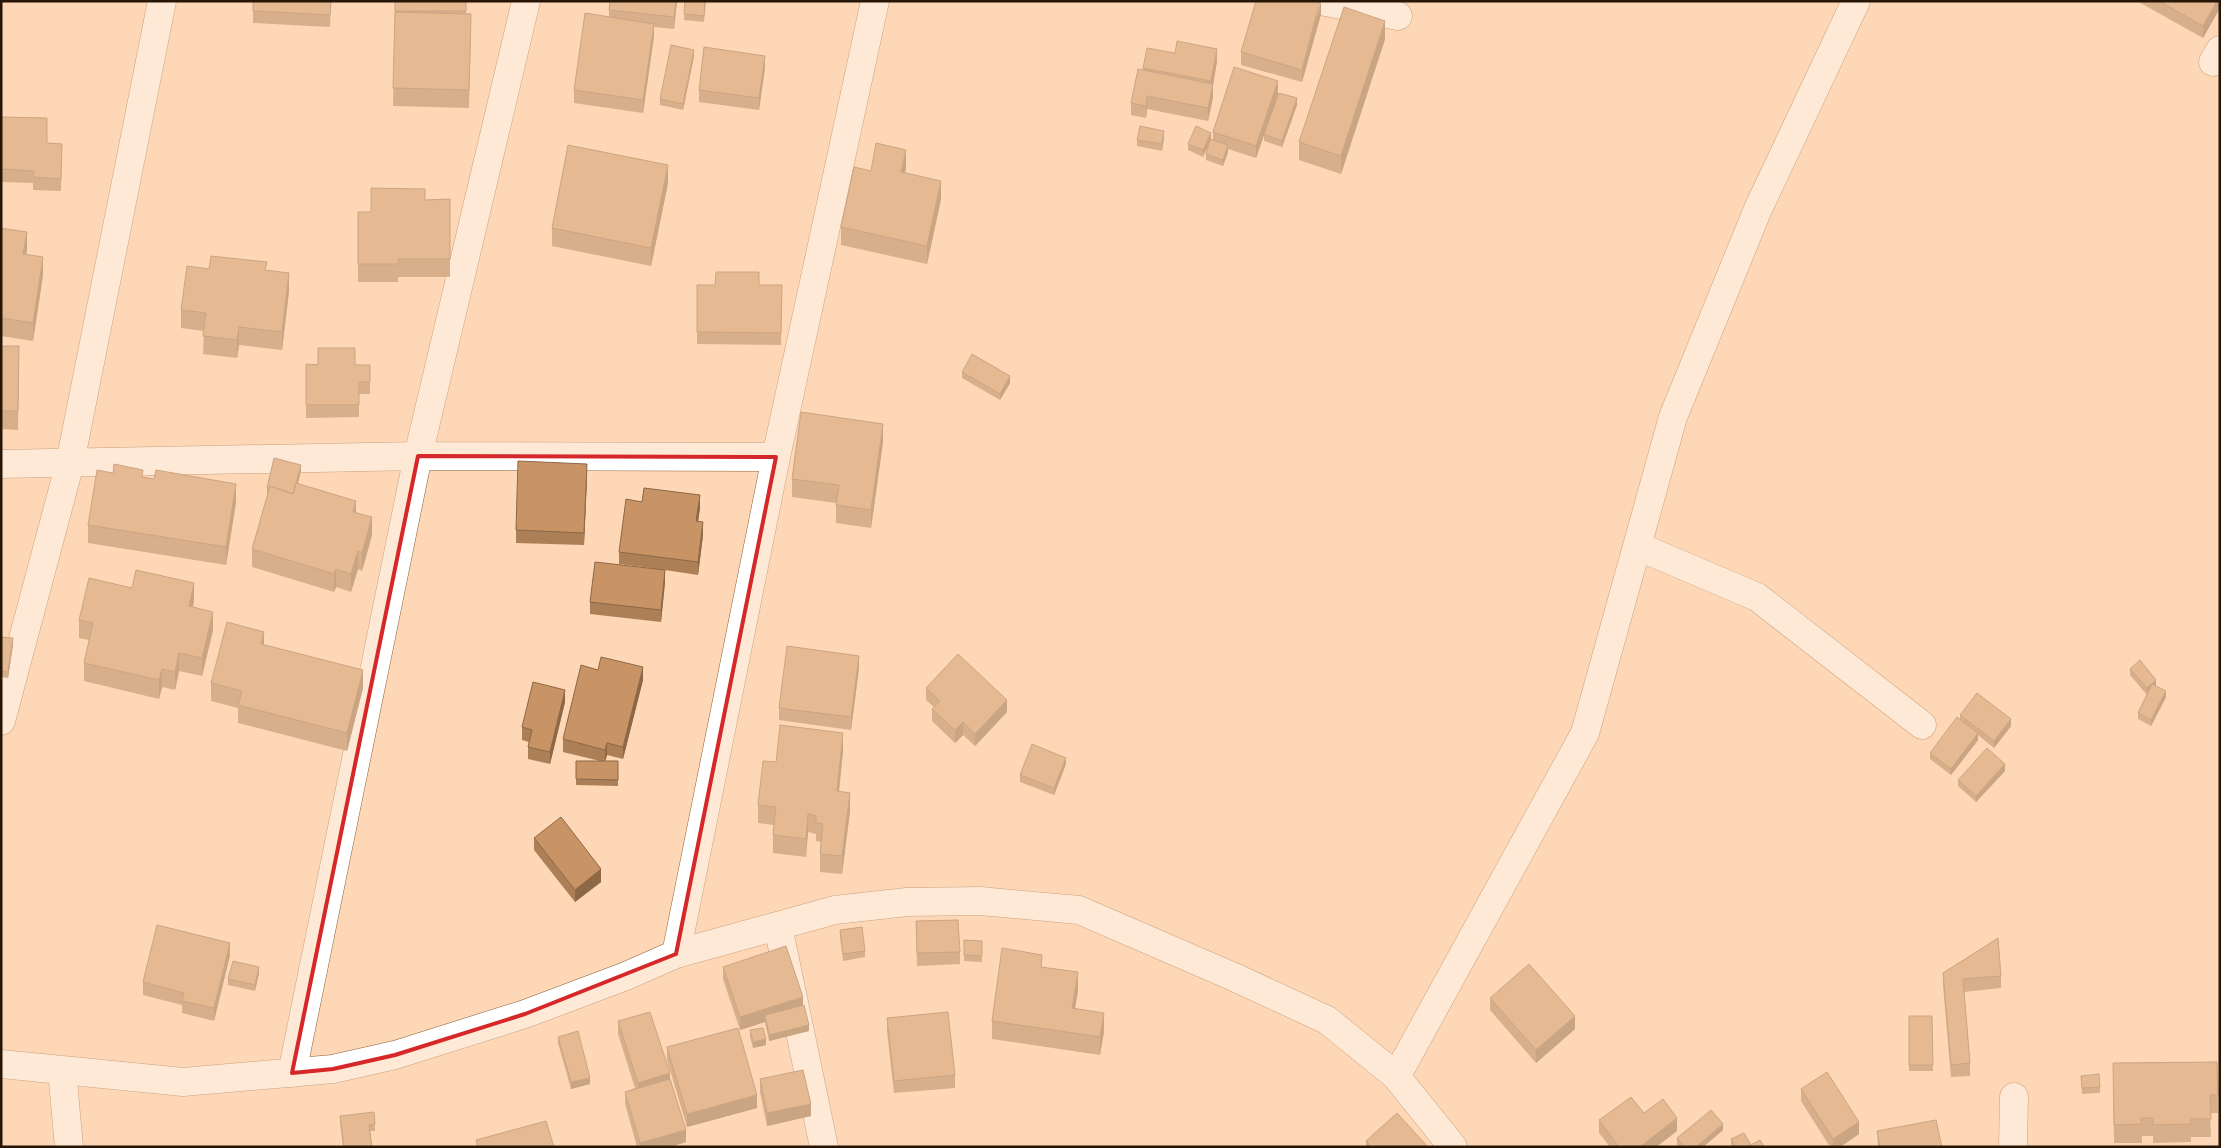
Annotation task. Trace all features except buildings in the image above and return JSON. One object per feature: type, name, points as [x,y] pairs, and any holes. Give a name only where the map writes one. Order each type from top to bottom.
[{"type":"street","points":[[1,721],[70,463],[162,1]]},
{"type":"street","points":[[292,1073],[418,456],[526,1]]},
{"type":"street","points":[[676,954],[776,457],[875,1]]},
{"type":"street","points":[[1321,1],[1398,16]]},
{"type":"street","points":[[1395,1075],[1401,1068],[1585,733],[1677,408],[1758,209],[1856,1]]},
{"type":"street","points":[[1,464],[418,456],[776,457]]},
{"type":"street","points":[[1637,546],[1757,597],[1922,725]]},
{"type":"street","points":[[1,1064],[183,1082],[333,1069],[395,1055],[525,1014],[626,976],[676,954],[835,910],[907,902],[980,901],[1079,910],[1234,977],[1327,1020],[1395,1075],[1453,1147]]},
{"type":"street","points":[[778,926],[824,1147]]},
{"type":"street","points":[[62,1070],[68,1147]]},
{"type":"street","points":[[2014,1097],[2014,1147]]},
{"type":"highlighted area","points":[[418,456],[776,457],[676,954],[525,1014],[395,1055],[333,1069],[292,1073]]}]
